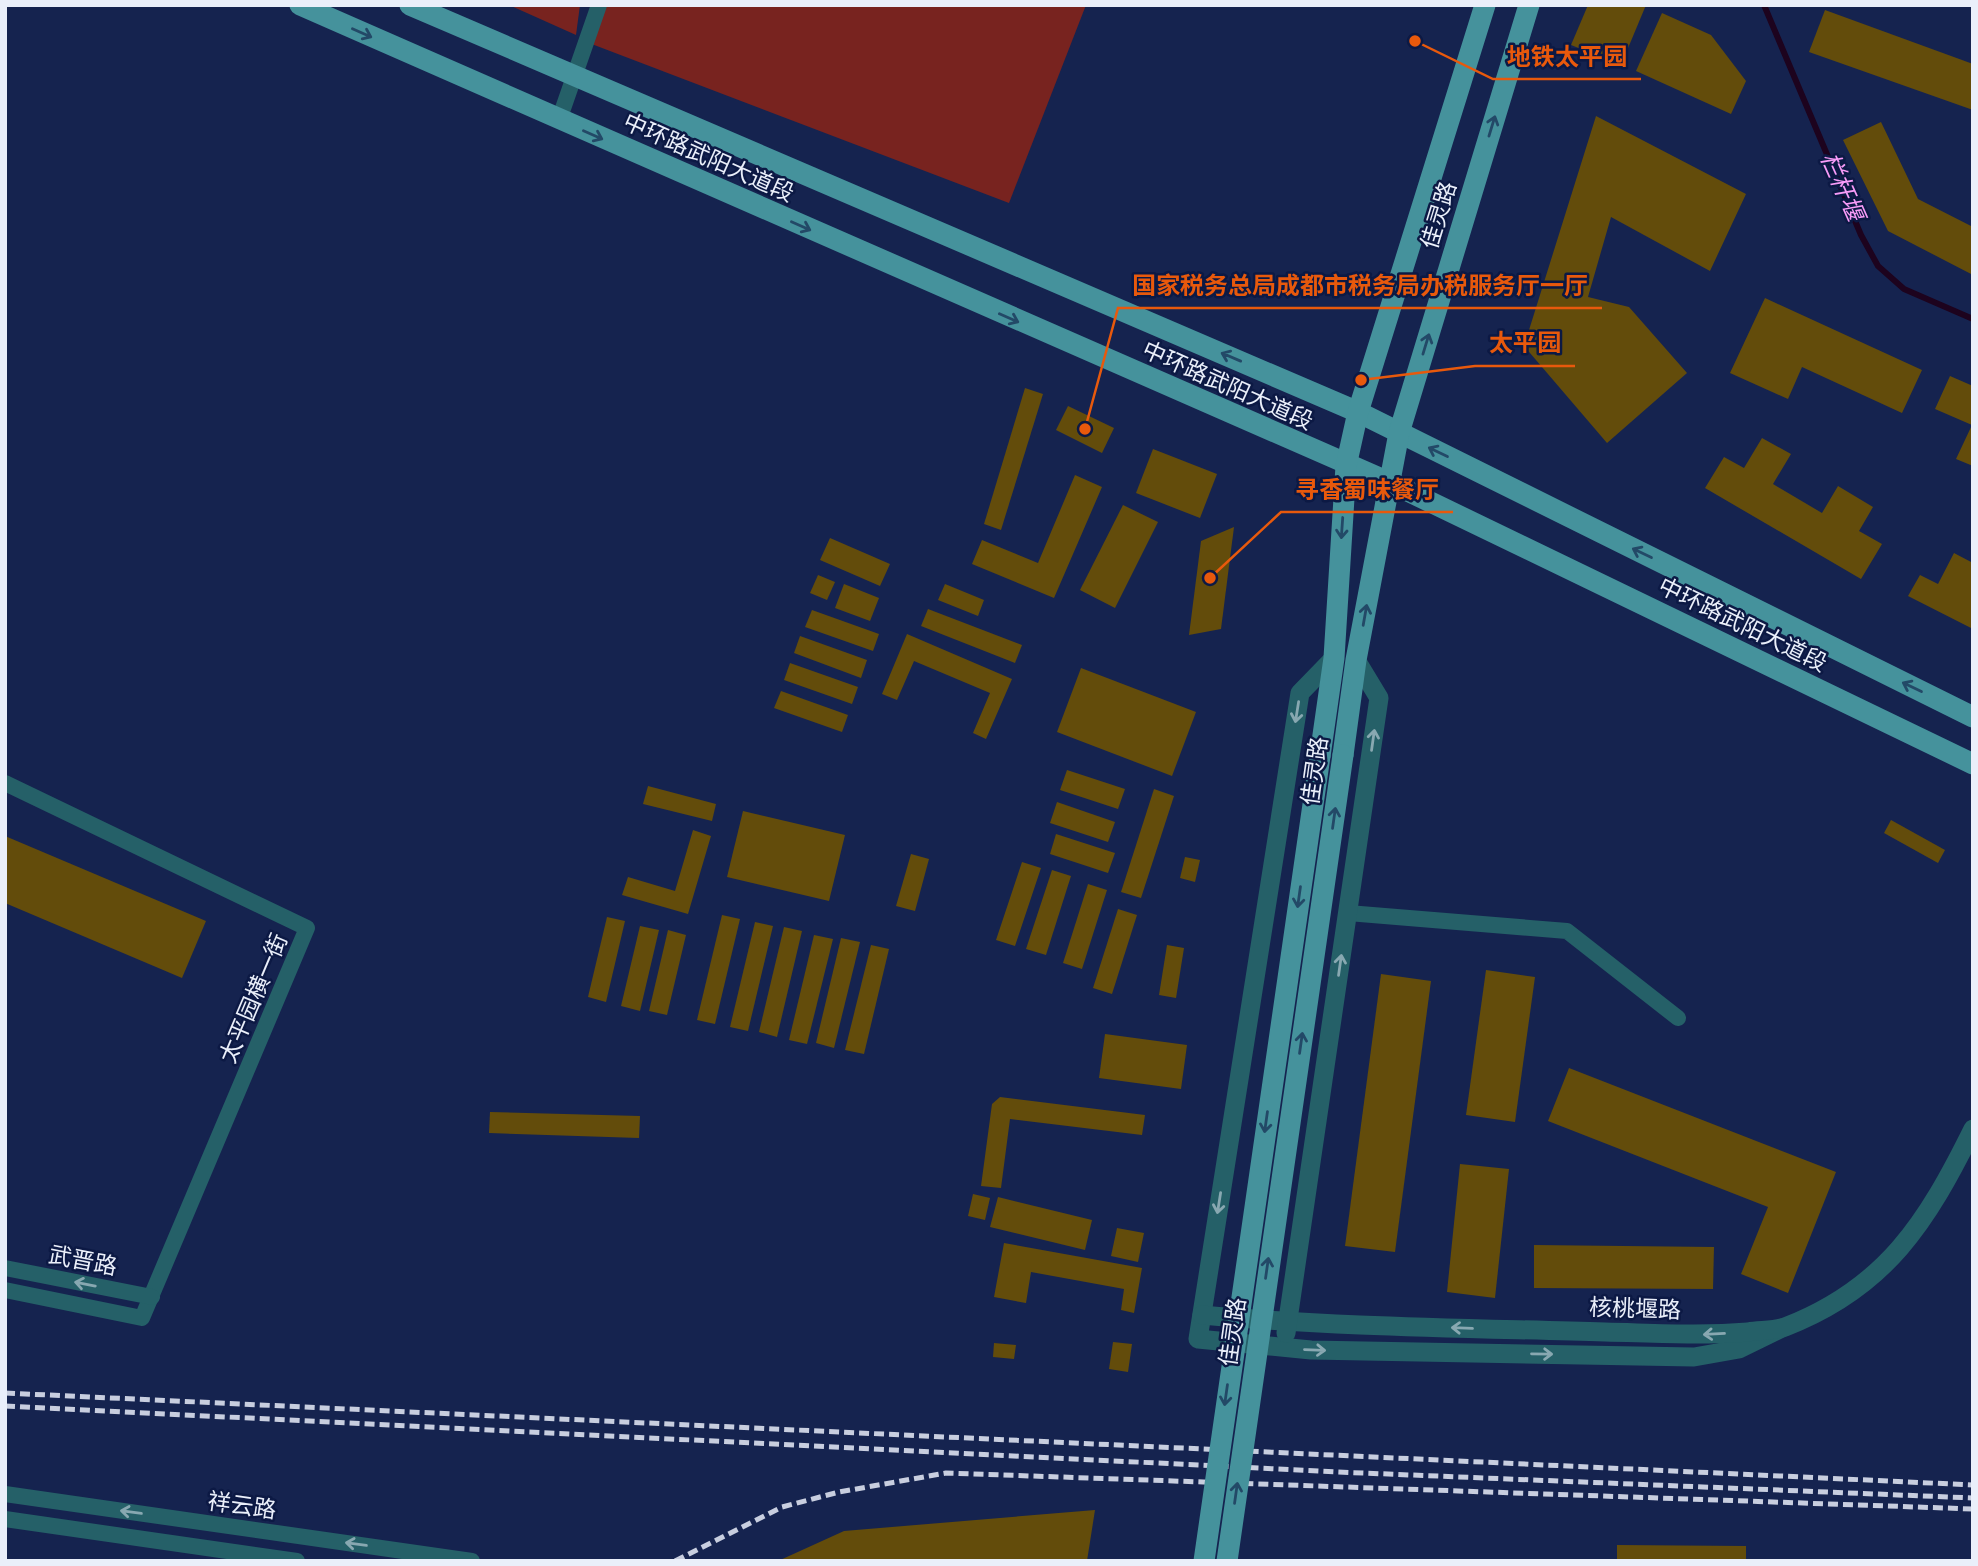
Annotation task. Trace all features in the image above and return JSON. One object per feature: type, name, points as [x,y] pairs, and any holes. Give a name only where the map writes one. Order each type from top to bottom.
[{"type":"main road","name":"中环路武阳大道段","points":[[300,5],[1346,466],[1389,482],[1973,764]]},
{"type":"main road","name":"中环路武阳大道段","points":[[410,5],[1358,412],[1973,717]]},
{"type":"main road","name":"佳灵路","points":[[1204,1561],[1334,658],[1346,466],[1358,412],[1485,5]]},
{"type":"main road","name":"佳灵路","points":[[1227,1561],[1356,660],[1389,482],[1399,433],[1529,5]]},
{"type":"street","points":[[559,120],[599,5]]},
{"type":"street","points":[[1334,658],[1300,693],[1198,1339],[1282,1348],[1694,1357],[1739,1349],[1782,1328]]},
{"type":"street","points":[[1282,1348],[1288,1323],[1379,698],[1356,660]]},
{"type":"street","name":"太平园横一街","points":[[5,783],[307,928],[142,1318]]},
{"type":"street","points":[[1348,913],[1567,931],[1678,1018]]},
{"type":"street","name":"核桃堰路","points":[[1202,1315],[1288,1323],[1711,1335],[1782,1328],[1842,1298],[1864,1282],[1909,1240],[1943,1189],[1973,1129]]},
{"type":"street","name":"武晋路","points":[[5,1268],[152,1297]]},
{"type":"street","name":"武晋路","points":[[5,1290],[142,1318]]},
{"type":"street","name":"祥云路","points":[[5,1494],[472,1561]]},
{"type":"street","name":"祥云路","points":[[5,1519],[297,1561]]},
{"type":"shaded area","points":[[509,5],[580,5],[576,35]]},
{"type":"shaded area","points":[[604,5],[1086,5],[1009,203],[589,43]]},
{"type":"building","points":[[1588,5],[1646,5],[1621,65],[1571,45]]},
{"type":"building","points":[[1825,10],[1973,64],[1973,110],[1809,52]]},
{"type":"building","points":[[1662,13],[1711,35],[1746,81],[1731,114],[1636,71]]},
{"type":"building","points":[[1596,116],[1746,194],[1710,271],[1611,217],[1588,297],[1629,307],[1687,373],[1607,443],[1524,346]]},
{"type":"building","points":[[1881,122],[1918,199],[1973,227],[1973,275],[1888,231],[1843,140]]},
{"type":"building","points":[[1765,298],[1922,370],[1902,413],[1802,367],[1788,399],[1730,373]]},
{"type":"building","points":[[1950,376],[1973,386],[1973,466],[1956,459],[1972,425],[1935,409]]},
{"type":"building","points":[[1025,388],[1043,394],[1001,530],[984,524]]},
{"type":"building","points":[[1068,406],[1114,428],[1102,453],[1056,430]]},
{"type":"building","points":[[1762,438],[1791,454],[1773,484],[1822,513],[1838,486],[1873,507],[1859,531],[1882,544],[1861,579],[1705,488],[1724,457],[1744,468]]},
{"type":"building","points":[[1153,449],[1217,474],[1200,518],[1136,493]]},
{"type":"building","points":[[1075,475],[1102,487],[1054,598],[972,564],[982,540],[1038,563]]},
{"type":"building","points":[[1123,505],[1158,522],[1115,608],[1080,590]]},
{"type":"building","points":[[1234,527],[1221,629],[1189,635],[1201,541]]},
{"type":"building","points":[[830,538],[890,564],[880,586],[820,560]]},
{"type":"building","points":[[1954,553],[1973,563],[1973,629],[1908,596],[1920,575],[1938,584]]},
{"type":"building","points":[[818,575],[835,582],[827,600],[810,593]]},
{"type":"building","points":[[844,584],[879,598],[870,621],[835,608]]},
{"type":"building","points":[[945,584],[984,600],[978,616],[938,600]]},
{"type":"building","points":[[928,609],[1022,645],[1015,663],[921,626]]},
{"type":"building","points":[[812,610],[879,634],[873,651],[805,627]]},
{"type":"building","points":[[907,634],[1012,679],[986,739],[973,733],[990,693],[914,661],[897,700],[882,694]]},
{"type":"building","points":[[800,636],[867,660],[861,678],[794,653]]},
{"type":"building","points":[[790,663],[858,687],[852,704],[784,680]]},
{"type":"building","points":[[1081,668],[1196,712],[1172,776],[1057,732]]},
{"type":"building","points":[[781,691],[848,715],[842,732],[774,708]]},
{"type":"building","points":[[1067,770],[1125,789],[1118,809],[1060,790]]},
{"type":"building","points":[[648,786],[716,804],[712,821],[643,804]]},
{"type":"building","points":[[1154,789],[1174,796],[1141,898],[1121,892]]},
{"type":"building","points":[[1057,802],[1115,822],[1108,842],[1050,823]]},
{"type":"building","points":[[743,811],[845,835],[829,901],[727,877]]},
{"type":"building","points":[[1891,820],[1945,850],[1938,863],[1884,833]]},
{"type":"building","points":[[693,830],[711,836],[688,914],[622,895],[628,877],[675,891]]},
{"type":"building","points":[[1056,834],[1115,853],[1108,873],[1050,854]]},
{"type":"building","points":[[5,836],[206,921],[182,978],[5,903]]},
{"type":"building","points":[[911,854],[929,859],[915,911],[896,906]]},
{"type":"building","points":[[1185,857],[1200,860],[1195,882],[1180,878]]},
{"type":"building","points":[[1022,862],[1041,868],[1015,946],[996,940]]},
{"type":"building","points":[[1052,870],[1071,876],[1046,955],[1026,949]]},
{"type":"building","points":[[1088,884],[1107,890],[1082,969],[1063,963]]},
{"type":"building","points":[[1118,909],[1137,915],[1112,994],[1093,988]]},
{"type":"building","points":[[722,915],[740,919],[715,1024],[697,1020]]},
{"type":"building","points":[[607,917],[625,921],[606,1002],[588,997]]},
{"type":"building","points":[[755,922],[773,926],[748,1031],[730,1027]]},
{"type":"building","points":[[640,926],[659,930],[640,1011],[621,1006]]},
{"type":"building","points":[[784,927],[802,931],[777,1037],[759,1032]]},
{"type":"building","points":[[668,930],[686,935],[667,1015],[649,1011]]},
{"type":"building","points":[[814,935],[833,939],[807,1044],[789,1040]]},
{"type":"building","points":[[841,938],[860,942],[834,1048],[816,1043]]},
{"type":"building","points":[[871,945],[889,949],[864,1054],[845,1050]]},
{"type":"building","points":[[1167,945],[1184,948],[1176,998],[1159,995]]},
{"type":"building","points":[[1486,970],[1535,977],[1515,1122],[1466,1115]]},
{"type":"building","points":[[1381,974],[1431,981],[1395,1252],[1345,1246]]},
{"type":"building","points":[[1105,1034],[1187,1045],[1181,1089],[1099,1078]]},
{"type":"building","points":[[1569,1068],[1836,1172],[1788,1293],[1741,1274],[1768,1207],[1548,1121]]},
{"type":"building","points":[[1000,1097],[1145,1115],[1142,1135],[1010,1119],[1001,1188],[981,1186],[992,1104]]},
{"type":"building","points":[[490,1112],[640,1116],[639,1138],[489,1133]]},
{"type":"building","points":[[1460,1164],[1509,1169],[1495,1298],[1447,1292]]},
{"type":"building","points":[[973,1194],[990,1198],[985,1220],[968,1216]]},
{"type":"building","points":[[998,1197],[1092,1220],[1085,1250],[990,1227]]},
{"type":"building","points":[[1117,1228],[1144,1233],[1138,1262],[1111,1256]]},
{"type":"building","points":[[1004,1243],[1142,1268],[1134,1313],[1121,1310],[1124,1289],[1031,1272],[1026,1303],[994,1297]]},
{"type":"building","points":[[1534,1245],[1714,1247],[1713,1289],[1534,1288]]},
{"type":"building","points":[[1113,1342],[1132,1344],[1128,1372],[1109,1369]]},
{"type":"building","points":[[994,1343],[1016,1345],[1014,1359],[993,1357]]},
{"type":"building","points":[[1095,1510],[1087,1561],[778,1561],[844,1531]]},
{"type":"building","points":[[1617,1545],[1746,1546],[1746,1561],[1617,1561]]},
{"type":"waterway","name":"栏杆堰","points":[[1764,5],[1861,235],[1878,266],[1904,289],[1973,319]]},
{"type":"railway","points":[[5,1393],[1973,1485]]},
{"type":"railway","points":[[5,1406],[1338,1472],[1973,1498]]},
{"type":"railway","points":[[675,1561],[782,1507],[839,1492],[946,1473],[1973,1509]]},
{"type":"place","name":"地铁太平园","points":[[1415,41]]},
{"type":"place","name":"太平园","points":[[1361,380]]},
{"type":"place","name":"国家税务总局成都市税务局办税服务厅一厅","points":[[1085,429]]},
{"type":"place","name":"寻香蜀味餐厅","points":[[1210,578]]}]
